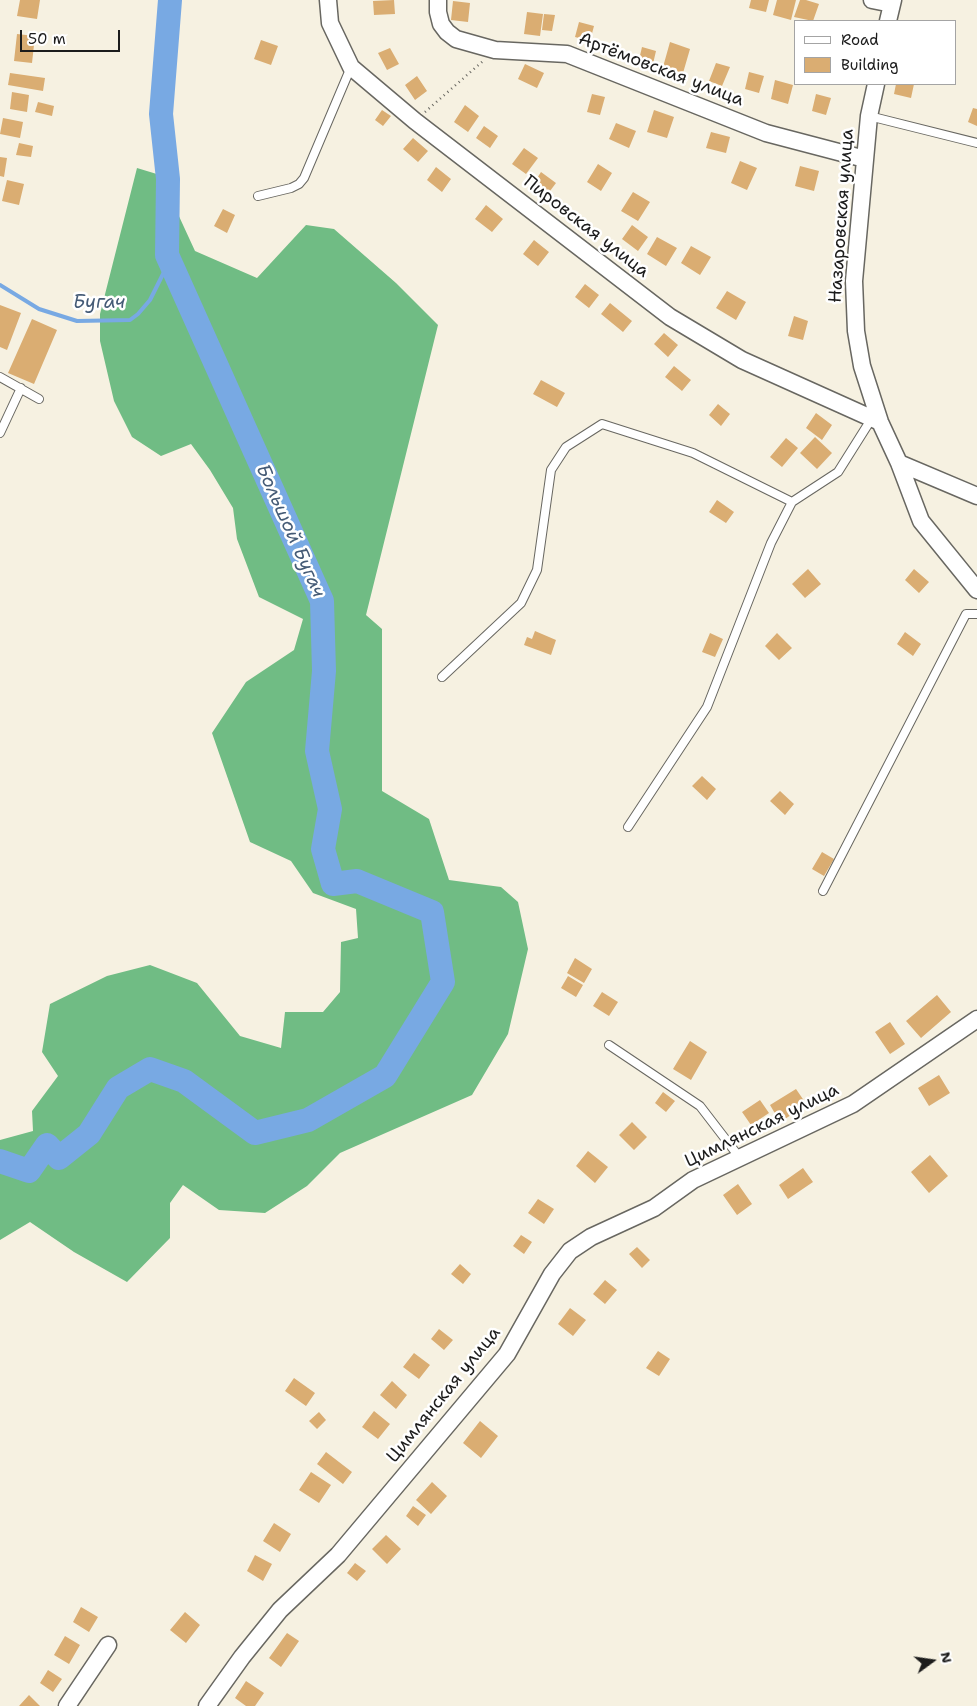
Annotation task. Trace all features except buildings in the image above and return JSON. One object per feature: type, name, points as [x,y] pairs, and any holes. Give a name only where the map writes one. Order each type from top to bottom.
[{"type":"street","name":"Пировская улица","points":[[328,0],[330,23],[351,67],[415,121],[670,316],[742,360],[876,420]]},
{"type":"street","name":"Артёмовская улица","points":[[438,0],[441,24],[456,39],[495,50],[567,54],[766,133],[864,159]]},
{"type":"street","points":[[872,0],[892,2],[888,20]]},
{"type":"street","name":"Назаровская улица","points":[[876,85],[869,116],[864,159],[854,281],[856,331],[862,366],[876,420],[899,463],[921,521],[977,590]]},
{"type":"street","points":[[899,463],[977,496]]},
{"type":"street","name":"Цимлянская улица","points":[[207,1706],[242,1657],[280,1610],[338,1555],[507,1354],[552,1274],[570,1251],[591,1237],[654,1208],[693,1180],[853,1104],[977,1019]]},
{"type":"street","points":[[67,1706],[108,1645]]},
{"type":"lane","points":[[258,196],[291,188],[304,178],[351,67]]},
{"type":"lane","points":[[869,116],[977,143]]},
{"type":"lane","points":[[0,377],[39,399]]},
{"type":"lane","points":[[0,433],[20,388]]},
{"type":"lane","points":[[628,827],[707,707],[771,543],[792,502],[838,472],[876,420]]},
{"type":"lane","points":[[442,677],[521,603],[537,570],[551,470],[566,447],[602,424],[693,453],[792,502]]},
{"type":"lane","points":[[824,891],[966,614],[977,614]]},
{"type":"lane","points":[[609,1045],[700,1106],[740,1158]]},
{"type":"path","points":[[415,121],[495,50]]},
{"type":"green space","points":[[137,168],[160,175],[195,251],[257,278],[306,225],[334,229],[396,283],[438,325],[366,615],[382,629],[382,791],[429,819],[449,880],[501,887],[518,902],[528,949],[508,1034],[472,1095],[340,1153],[307,1186],[265,1213],[219,1210],[183,1185],[170,1203],[170,1238],[127,1282],[74,1252],[30,1222],[0,1240],[0,1140],[33,1131],[32,1111],[58,1076],[42,1052],[50,1004],[107,976],[150,965],[197,983],[240,1036],[281,1048],[285,1012],[323,1012],[340,992],[341,942],[358,938],[356,909],[313,893],[291,861],[250,842],[212,733],[246,682],[294,650],[303,619],[259,597],[237,539],[233,508],[210,470],[191,444],[161,456],[132,437],[114,401],[100,341],[100,314]]},
{"type":"waterway","name":"Большой Бугач","points":[[0,1161],[29,1171],[47,1145],[59,1158],[89,1134],[118,1088],[150,1069],[184,1081],[255,1133],[308,1120],[385,1076],[443,982],[432,912],[357,881],[333,884],[323,849],[330,809],[317,751],[324,671],[322,601],[167,255],[168,179],[161,114],[170,0]]},
{"type":"waterway","name":"Бугач","points":[[0,285],[39,309],[77,321],[130,320],[150,300],[165,270],[168,262],[167,255]]}]
